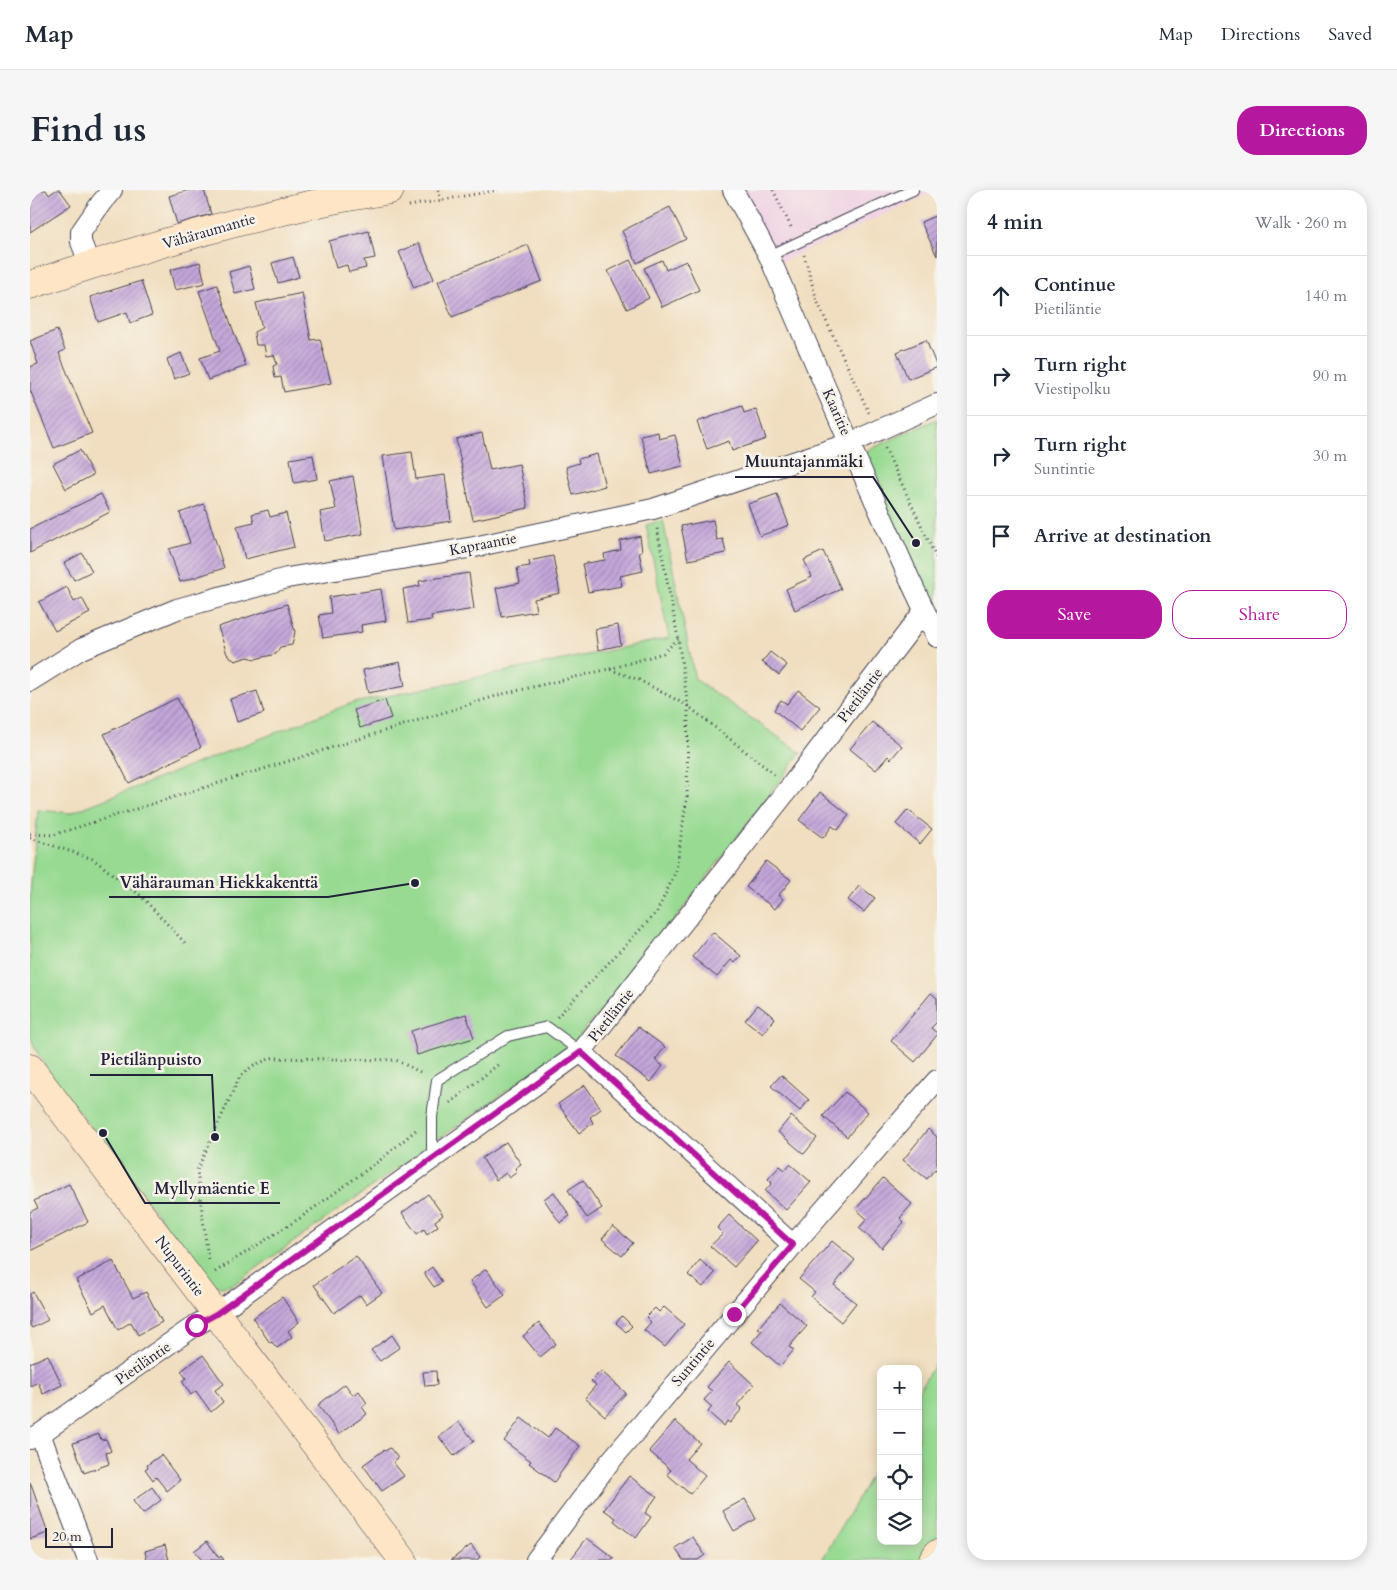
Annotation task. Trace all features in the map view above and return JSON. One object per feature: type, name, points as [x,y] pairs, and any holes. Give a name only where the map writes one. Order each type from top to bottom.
[{"type":"street","points":[[90,265],[81,242],[81,232],[112,190]]},
{"type":"street","name":"Vähäraumantie","points":[[30,285],[90,265],[237,222],[324,201],[390,190]]},
{"type":"street","name":"Kaaritie","points":[[733,190],[769,256],[937,637]]},
{"type":"street","name":"Kapraantie","points":[[30,681],[81,649],[177,609],[287,578],[474,547],[653,509],[850,443],[937,404]]},
{"type":"street","name":"Pietiläntie","points":[[35,1437],[196,1325],[216,1314],[581,1052],[790,787],[924,611]]},
{"type":"street","points":[[581,1052],[793,1245]]},
{"type":"street","name":"Nupurintie","points":[[30,1068],[203,1280],[216,1314],[403,1560]]},
{"type":"street","name":"Suntintie","points":[[536,1560],[608,1464],[793,1245],[937,1080]]},
{"type":"street","points":[[35,1437],[88,1560]]},
{"type":"street","points":[[933,1560],[937,1554]]},
{"type":"lane","points":[[769,256],[913,190]]},
{"type":"lane","points":[[432,1159],[432,1117],[437,1080],[508,1036],[547,1027],[581,1052]]},
{"type":"path","points":[[438,190],[441,200]]},
{"type":"path","points":[[773,190],[807,261],[817,301],[937,559]]},
{"type":"path","points":[[547,1027],[657,912],[676,871],[687,796],[688,706],[678,638],[653,509]]},
{"type":"path","points":[[30,836],[53,834],[499,695],[609,669],[663,653],[678,638]]},
{"type":"path","points":[[609,669],[640,680],[688,706],[790,787]]},
{"type":"path","points":[[30,836],[93,859],[141,896],[186,943]]},
{"type":"path","points":[[203,1280],[202,1218],[197,1170],[240,1076],[254,1065],[272,1058],[349,1058],[396,1060],[437,1080]]},
{"type":"path","points":[[203,1280],[300,1218],[379,1161],[505,1059]]},
{"type":"shaded area","points":[[732,190],[937,190],[773,266]]},
{"type":"green space","points":[[937,419],[937,629],[855,456]]},
{"type":"green space","points":[[663,520],[695,679],[801,753],[633,975],[570,1046],[233,1285],[221,1287],[211,1284],[50,1074],[35,1049],[30,1035],[30,895],[38,810],[70,813],[349,704],[669,638],[646,525]]},
{"type":"green space","points":[[937,1360],[937,1557],[935,1560],[822,1560],[877,1465],[877,1545],[922,1545],[922,1385]]},
{"type":"building","points":[[35,190],[46,190],[49,195],[56,190],[60,190],[71,205],[30,232],[30,202],[33,200],[30,193]]},
{"type":"building","points":[[189,190],[204,190],[211,214],[177,224],[169,196]]},
{"type":"building","points":[[670,207],[686,239],[637,263],[622,231]]},
{"type":"building","points":[[937,215],[937,256],[921,222]]},
{"type":"building","points":[[369,231],[375,258],[364,260],[366,268],[349,272],[347,265],[336,268],[329,241]]},
{"type":"building","points":[[419,243],[434,279],[414,288],[399,252]]},
{"type":"building","points":[[528,245],[542,281],[452,317],[438,281]]},
{"type":"building","points":[[293,257],[299,277],[278,283],[272,263]]},
{"type":"building","points":[[630,260],[649,298],[627,309],[608,271]]},
{"type":"building","points":[[662,260],[666,270],[686,261],[699,290],[662,307],[644,268]]},
{"type":"building","points":[[200,262],[205,283],[175,290],[170,270]]},
{"type":"building","points":[[249,266],[255,289],[235,294],[229,272]]},
{"type":"building","points":[[141,281],[152,315],[130,323],[127,312],[98,322],[90,297]]},
{"type":"building","points":[[217,285],[246,366],[208,380],[200,358],[220,351],[199,291]]},
{"type":"building","points":[[302,293],[311,340],[320,339],[331,383],[284,392],[281,377],[275,378],[273,366],[277,364],[274,355],[266,356],[264,345],[256,345],[254,332],[262,328],[256,303]]},
{"type":"building","points":[[57,330],[65,350],[59,353],[92,433],[54,448],[30,390],[30,367],[38,364],[30,341]]},
{"type":"building","points":[[926,340],[937,367],[908,379],[897,352]]},
{"type":"building","points":[[181,353],[189,373],[174,379],[167,359]]},
{"type":"building","points":[[742,406],[744,413],[756,409],[766,439],[732,451],[729,441],[707,449],[697,422]]},
{"type":"building","points":[[658,432],[659,439],[675,435],[683,466],[651,474],[641,436]]},
{"type":"building","points":[[482,433],[490,470],[519,464],[528,508],[473,520],[456,439]]},
{"type":"building","points":[[80,450],[93,475],[66,489],[53,464]]},
{"type":"building","points":[[412,452],[416,479],[445,475],[451,521],[394,530],[383,456]]},
{"type":"building","points":[[597,454],[605,486],[573,495],[566,467],[579,463],[578,459]]},
{"type":"building","points":[[313,455],[317,479],[294,483],[290,459]]},
{"type":"building","points":[[353,476],[363,534],[325,541],[320,512],[336,509],[330,481]]},
{"type":"building","points":[[101,494],[110,512],[30,553],[30,529]]},
{"type":"building","points":[[777,494],[789,525],[760,536],[748,504]]},
{"type":"building","points":[[204,504],[224,568],[180,582],[169,549],[190,543],[180,513]]},
{"type":"building","points":[[268,510],[270,517],[286,513],[294,547],[245,559],[237,526],[254,522],[252,514]]},
{"type":"building","points":[[713,520],[717,540],[723,539],[726,553],[688,560],[681,526]]},
{"type":"building","points":[[640,536],[642,551],[639,552],[643,571],[620,576],[622,586],[588,592],[582,564],[605,560],[604,554],[621,550],[620,541]]},
{"type":"building","points":[[823,551],[841,589],[795,610],[786,589],[812,577],[804,560]]},
{"type":"building","points":[[82,553],[92,571],[74,580],[64,563]]},
{"type":"building","points":[[553,556],[560,593],[534,599],[536,611],[502,617],[496,588],[520,583],[517,568],[530,566],[529,561]]},
{"type":"building","points":[[469,573],[474,609],[431,616],[432,620],[408,623],[403,589],[420,586],[419,581]]},
{"type":"building","points":[[67,587],[74,602],[82,598],[90,613],[55,631],[39,602]]},
{"type":"building","points":[[381,589],[386,621],[361,625],[362,632],[323,638],[319,615],[331,613],[329,597]]},
{"type":"building","points":[[287,604],[295,632],[292,645],[280,647],[276,654],[255,659],[248,657],[235,661],[227,654],[218,627]]},
{"type":"building","points":[[618,625],[621,645],[598,650],[595,629]]},
{"type":"building","points":[[770,652],[787,665],[779,675],[762,662]]},
{"type":"building","points":[[400,662],[405,686],[368,693],[363,670]]},
{"type":"building","points":[[798,690],[820,707],[800,731],[774,710],[781,700],[787,704]]},
{"type":"building","points":[[257,691],[264,713],[237,722],[230,699]]},
{"type":"building","points":[[177,698],[201,747],[129,783],[104,734]]},
{"type":"building","points":[[385,700],[391,718],[360,728],[354,710]]},
{"type":"building","points":[[872,722],[902,746],[891,759],[888,756],[876,770],[850,749]]},
{"type":"building","points":[[820,792],[849,815],[838,830],[832,826],[823,838],[799,820]]},
{"type":"building","points":[[908,810],[932,829],[920,844],[896,824]]},
{"type":"building","points":[[766,861],[791,880],[779,895],[783,899],[775,909],[746,887]]},
{"type":"building","points":[[859,886],[875,898],[864,912],[848,900]]},
{"type":"building","points":[[713,932],[741,956],[735,963],[731,960],[717,977],[692,957]]},
{"type":"building","points":[[931,993],[937,998],[937,1022],[931,1028],[937,1035],[915,1062],[891,1041]]},
{"type":"building","points":[[758,1005],[775,1018],[763,1034],[745,1020]]},
{"type":"building","points":[[466,1014],[474,1038],[417,1055],[411,1031]]},
{"type":"building","points":[[638,1027],[665,1047],[655,1060],[663,1066],[651,1082],[616,1056]]},
{"type":"building","points":[[781,1075],[809,1100],[800,1111],[771,1086]]},
{"type":"building","points":[[585,1085],[601,1109],[590,1117],[593,1123],[579,1133],[558,1104]]},
{"type":"building","points":[[845,1092],[868,1112],[847,1137],[823,1116]]},
{"type":"building","points":[[791,1116],[817,1138],[804,1154],[778,1132]]},
{"type":"building","points":[[928,1129],[937,1137],[937,1171],[935,1169],[927,1179],[903,1160]]},
{"type":"building","points":[[506,1142],[521,1164],[515,1168],[517,1172],[509,1178],[506,1173],[496,1180],[482,1158]]},
{"type":"building","points":[[790,1164],[811,1182],[786,1210],[765,1191],[772,1183],[768,1179],[780,1166],[785,1170]]},
{"type":"building","points":[[883,1178],[912,1204],[900,1218],[904,1222],[882,1248],[859,1228],[867,1219],[856,1209]]},
{"type":"building","points":[[583,1180],[602,1208],[587,1218],[568,1190]]},
{"type":"building","points":[[69,1184],[88,1222],[30,1251],[30,1212],[38,1208],[34,1201]]},
{"type":"building","points":[[554,1192],[570,1216],[560,1223],[544,1199]]},
{"type":"building","points":[[428,1194],[443,1215],[435,1221],[438,1226],[427,1234],[424,1229],[417,1234],[402,1213]]},
{"type":"building","points":[[729,1215],[757,1241],[734,1267],[710,1246],[723,1234],[717,1228]]},
{"type":"building","points":[[613,1226],[633,1243],[622,1256],[602,1239]]},
{"type":"building","points":[[832,1241],[855,1260],[834,1285],[856,1303],[841,1322],[811,1297],[815,1292],[799,1279]]},
{"type":"building","points":[[356,1256],[382,1293],[366,1304],[360,1295],[334,1313],[314,1285]]},
{"type":"building","points":[[700,1260],[715,1273],[703,1287],[688,1275]]},
{"type":"building","points":[[113,1261],[133,1298],[146,1292],[162,1322],[138,1335],[131,1322],[118,1330],[105,1305],[93,1312],[76,1280]]},
{"type":"building","points":[[432,1267],[442,1282],[434,1287],[424,1273]]},
{"type":"building","points":[[486,1269],[505,1295],[488,1307],[470,1281]]},
{"type":"building","points":[[33,1292],[48,1320],[32,1328],[30,1325],[30,1294]]},
{"type":"building","points":[[282,1297],[299,1322],[288,1331],[292,1337],[277,1348],[272,1342],[270,1343],[253,1318]]},
{"type":"building","points":[[780,1303],[807,1326],[789,1347],[794,1350],[780,1366],[752,1342],[762,1330],[758,1328]]},
{"type":"building","points":[[664,1307],[684,1324],[665,1347],[644,1330],[651,1322],[646,1317],[655,1308],[659,1312]]},
{"type":"building","points":[[622,1316],[632,1326],[626,1332],[616,1323]]},
{"type":"building","points":[[539,1323],[556,1344],[540,1357],[523,1336]]},
{"type":"building","points":[[392,1335],[400,1347],[380,1361],[371,1350]]},
{"type":"building","points":[[48,1355],[62,1385],[43,1394],[38,1382],[30,1386],[30,1363]]},
{"type":"building","points":[[203,1355],[224,1384],[215,1390],[223,1402],[211,1412],[196,1391],[191,1395],[182,1381],[186,1378],[181,1371]]},
{"type":"building","points":[[729,1362],[754,1385],[737,1405],[742,1409],[730,1423],[727,1421],[724,1426],[708,1412],[712,1407],[704,1400],[712,1391],[707,1387]]},
{"type":"building","points":[[436,1371],[437,1385],[425,1386],[423,1372]]},
{"type":"building","points":[[601,1371],[626,1393],[605,1416],[585,1398],[596,1385],[591,1381]]},
{"type":"building","points":[[345,1384],[353,1395],[359,1391],[367,1403],[362,1407],[367,1414],[339,1434],[318,1405]]},
{"type":"building","points":[[521,1418],[548,1438],[555,1428],[580,1446],[554,1482],[529,1463],[531,1461],[504,1441]]},
{"type":"building","points":[[675,1421],[700,1443],[686,1459],[705,1476],[690,1494],[667,1474],[671,1470],[649,1451]]},
{"type":"building","points":[[459,1422],[474,1441],[454,1456],[439,1437]]},
{"type":"building","points":[[99,1434],[101,1440],[106,1439],[111,1451],[106,1453],[109,1464],[84,1473],[73,1443]]},
{"type":"building","points":[[390,1448],[398,1458],[393,1462],[404,1476],[382,1491],[363,1465],[384,1450]]},
{"type":"building","points":[[161,1455],[180,1480],[167,1491],[156,1477],[153,1480],[145,1469],[148,1467],[147,1465]]},
{"type":"building","points":[[629,1476],[657,1496],[645,1513],[651,1517],[636,1538],[614,1521],[616,1518],[604,1510]]},
{"type":"building","points":[[30,1482],[48,1533],[30,1539]]},
{"type":"building","points":[[152,1487],[161,1500],[143,1514],[133,1501]]},
{"type":"building","points":[[745,1499],[756,1519],[734,1531],[723,1511]]},
{"type":"building","points":[[693,1537],[705,1555],[698,1560],[683,1560],[675,1548]]},
{"type":"building","points":[[587,1538],[614,1558],[612,1560],[570,1560]]},
{"type":"building","points":[[207,1541],[219,1558],[221,1556],[224,1560],[202,1560],[194,1551]]},
{"type":"building","points":[[165,1545],[169,1560],[147,1560],[145,1551]]},
{"type":"building","points":[[471,1545],[480,1557],[477,1560],[451,1560]]},
{"type":"place","name":"Muuntajanmäki","points":[[916,543]]},
{"type":"place","name":"Vähärauman Hiekkakenttä","points":[[415,883]]},
{"type":"place","name":"Myllymäentie E","points":[[103,1133]]},
{"type":"place","name":"Pietilänpuisto","points":[[215,1137]]},
{"type":"route","points":[[196,1325],[216,1314],[581,1052],[793,1245],[734,1314]]}]
